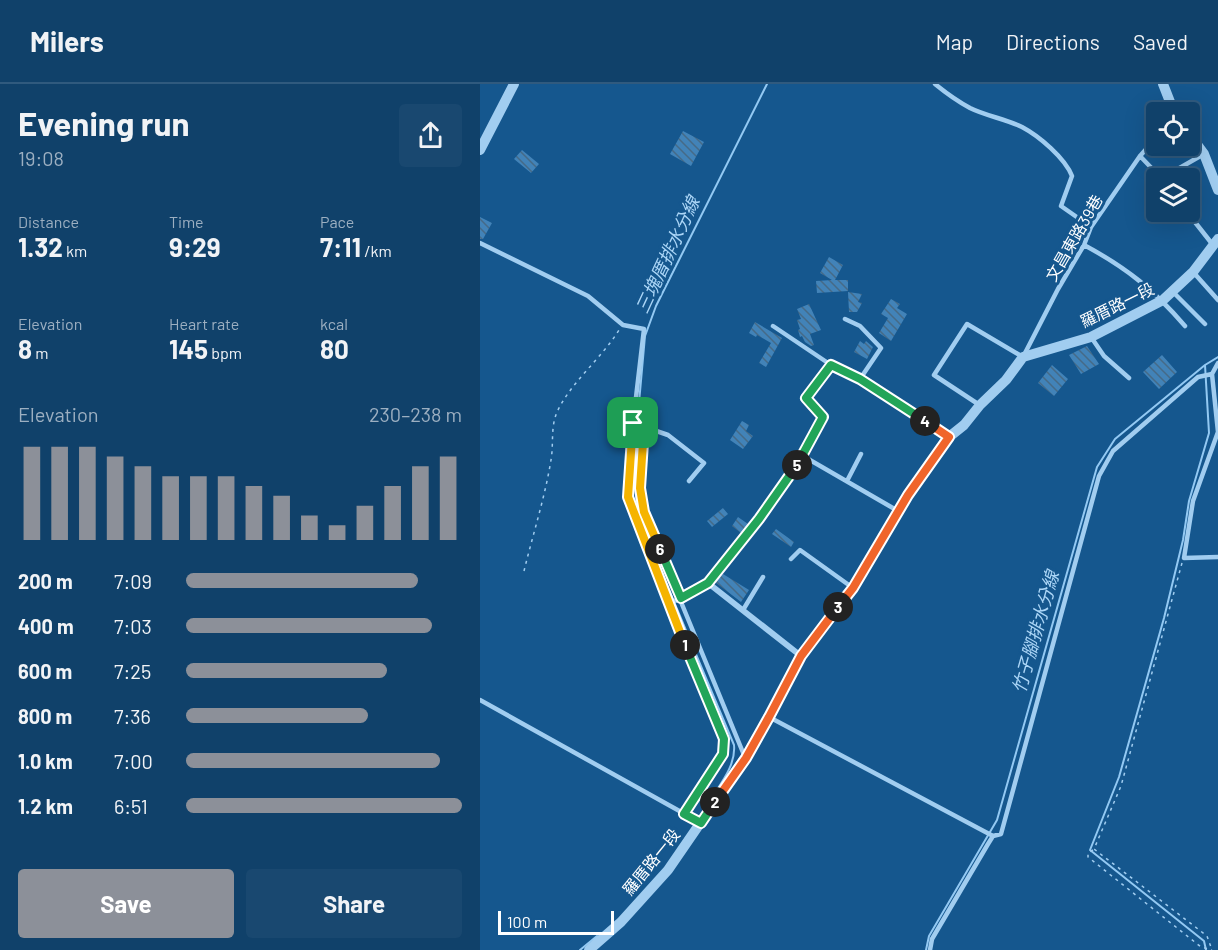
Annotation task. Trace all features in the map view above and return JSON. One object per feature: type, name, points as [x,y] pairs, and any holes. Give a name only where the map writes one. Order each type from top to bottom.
[{"type":"street","points":[[480,150],[514,84]]},
{"type":"street","points":[[1163,84],[1170,102]]},
{"type":"street","points":[[1200,149],[1218,190]]},
{"type":"street","name":"羅厝路一段","points":[[589,950],[621,922],[668,870],[701,823],[746,758],[801,656],[853,588],[898,511],[949,437],[964,425],[980,405],[1006,380],[1023,357],[1091,337],[1163,300],[1193,272],[1216,242]]},
{"type":"street","points":[[708,583],[801,656]]},
{"type":"lane","points":[[935,84],[971,109],[1023,127],[1055,152],[1069,168],[1072,176],[1061,206],[1091,227]]},
{"type":"lane","name":"文昌東路39巷","points":[[1023,357],[1084,245],[1091,227],[1146,149]]},
{"type":"lane","points":[[1179,168],[1204,154]]},
{"type":"lane","points":[[1140,156],[1151,168]]},
{"type":"lane","points":[[1197,222],[1216,242]]},
{"type":"lane","points":[[480,243],[588,297],[622,325],[644,329],[633,423],[628,497],[724,739],[723,754],[684,814]]},
{"type":"lane","points":[[1084,245],[1119,264],[1163,300],[1185,326]]},
{"type":"lane","points":[[1193,272],[1218,300]]},
{"type":"lane","points":[[1173,292],[1205,324]]},
{"type":"lane","points":[[845,319],[860,326],[881,348],[860,379]]},
{"type":"lane","points":[[980,405],[933,375],[967,324],[1023,357]]},
{"type":"lane","points":[[773,326],[831,365],[860,379],[949,437]]},
{"type":"lane","points":[[1091,337],[1104,356],[1130,378]]},
{"type":"lane","points":[[1218,363],[1212,374],[1218,432],[1193,501],[1184,558],[1218,557]]},
{"type":"lane","points":[[669,603],[708,583],[759,519],[803,456],[823,417],[806,398],[831,365]]},
{"type":"lane","points":[[769,717],[993,836],[1001,834],[1099,476],[1113,451],[1198,377],[1212,374]]},
{"type":"lane","points":[[633,423],[668,435],[704,462],[689,481]]},
{"type":"lane","points":[[644,427],[640,488],[644,512],[746,758]]},
{"type":"lane","points":[[847,481],[861,454]]},
{"type":"lane","points":[[803,456],[898,511]]},
{"type":"lane","points":[[791,559],[800,550],[853,588]]},
{"type":"lane","points":[[743,610],[763,577]]},
{"type":"lane","points":[[480,700],[701,823]]},
{"type":"lane","points":[[930,950],[932,939],[993,836]]},
{"type":"path","points":[[524,571],[552,458],[552,431],[556,412],[567,394],[610,344],[622,325]]},
{"type":"path","points":[[1184,558],[1121,786],[1094,849],[1088,853],[1088,857],[1201,947],[1212,950]]},
{"type":"path","points":[[1094,849],[1207,936],[1212,950]]},
{"type":"building","points":[[683,131],[704,142],[691,166],[670,154]]},
{"type":"building","points":[[522,150],[539,164],[531,173],[514,159]]},
{"type":"building","points":[[480,217],[492,223],[483,239],[480,239]]},
{"type":"building","points":[[829,257],[843,265],[835,280],[848,280],[848,291],[817,293],[816,281],[832,280],[820,273]]},
{"type":"building","points":[[848,292],[862,294],[858,302],[862,303],[857,312],[849,312]]},
{"type":"building","points":[[891,299],[900,304],[897,308],[907,314],[891,341],[879,333],[888,318],[881,314]]},
{"type":"building","points":[[809,304],[821,330],[810,334],[814,345],[811,346],[802,336],[800,337],[797,320],[801,319],[797,309]]},
{"type":"building","points":[[755,322],[782,338],[766,367],[759,363],[771,343],[749,333]]},
{"type":"building","points":[[860,341],[864,344],[866,341],[873,347],[867,359],[854,352]]},
{"type":"building","points":[[1087,346],[1099,364],[1081,374],[1069,355]]},
{"type":"building","points":[[1162,355],[1177,372],[1159,389],[1143,372]]},
{"type":"building","points":[[1052,365],[1068,379],[1054,396],[1038,383]]},
{"type":"building","points":[[742,421],[749,425],[746,431],[753,436],[743,449],[730,440]]},
{"type":"building","points":[[723,508],[728,514],[712,527],[707,521]]},
{"type":"building","points":[[738,517],[748,524],[741,533],[732,526]]},
{"type":"building","points":[[776,529],[794,542],[791,547],[772,534]]},
{"type":"building","points":[[723,574],[749,590],[741,602],[715,582]]},
{"type":"waterway","name":"三塊厝排水分線","points":[[711,799],[733,760],[734,745],[638,516],[635,486],[639,403],[645,336],[656,306],[767,84]]},
{"type":"waterway","name":"竹子腳排水分線","points":[[926,950],[929,936],[997,820],[1097,467],[1115,439],[1205,365],[1218,357]]},
{"type":"waterway","points":[[1205,365],[1209,433],[1189,501],[1183,540],[1164,618],[1119,777],[1090,850],[1204,941],[1206,950]]},
{"type":"waterway","points":[[580,950],[597,936]]},
{"type":"route","points":[[831,365],[860,379],[949,437],[908,495],[853,588],[801,656],[746,758],[701,823],[684,814],[723,754],[724,739],[665,598],[628,497],[633,423],[644,427],[640,488],[644,512],[681,598],[708,583],[759,519],[803,456],[823,417],[806,398],[831,365]]}]
